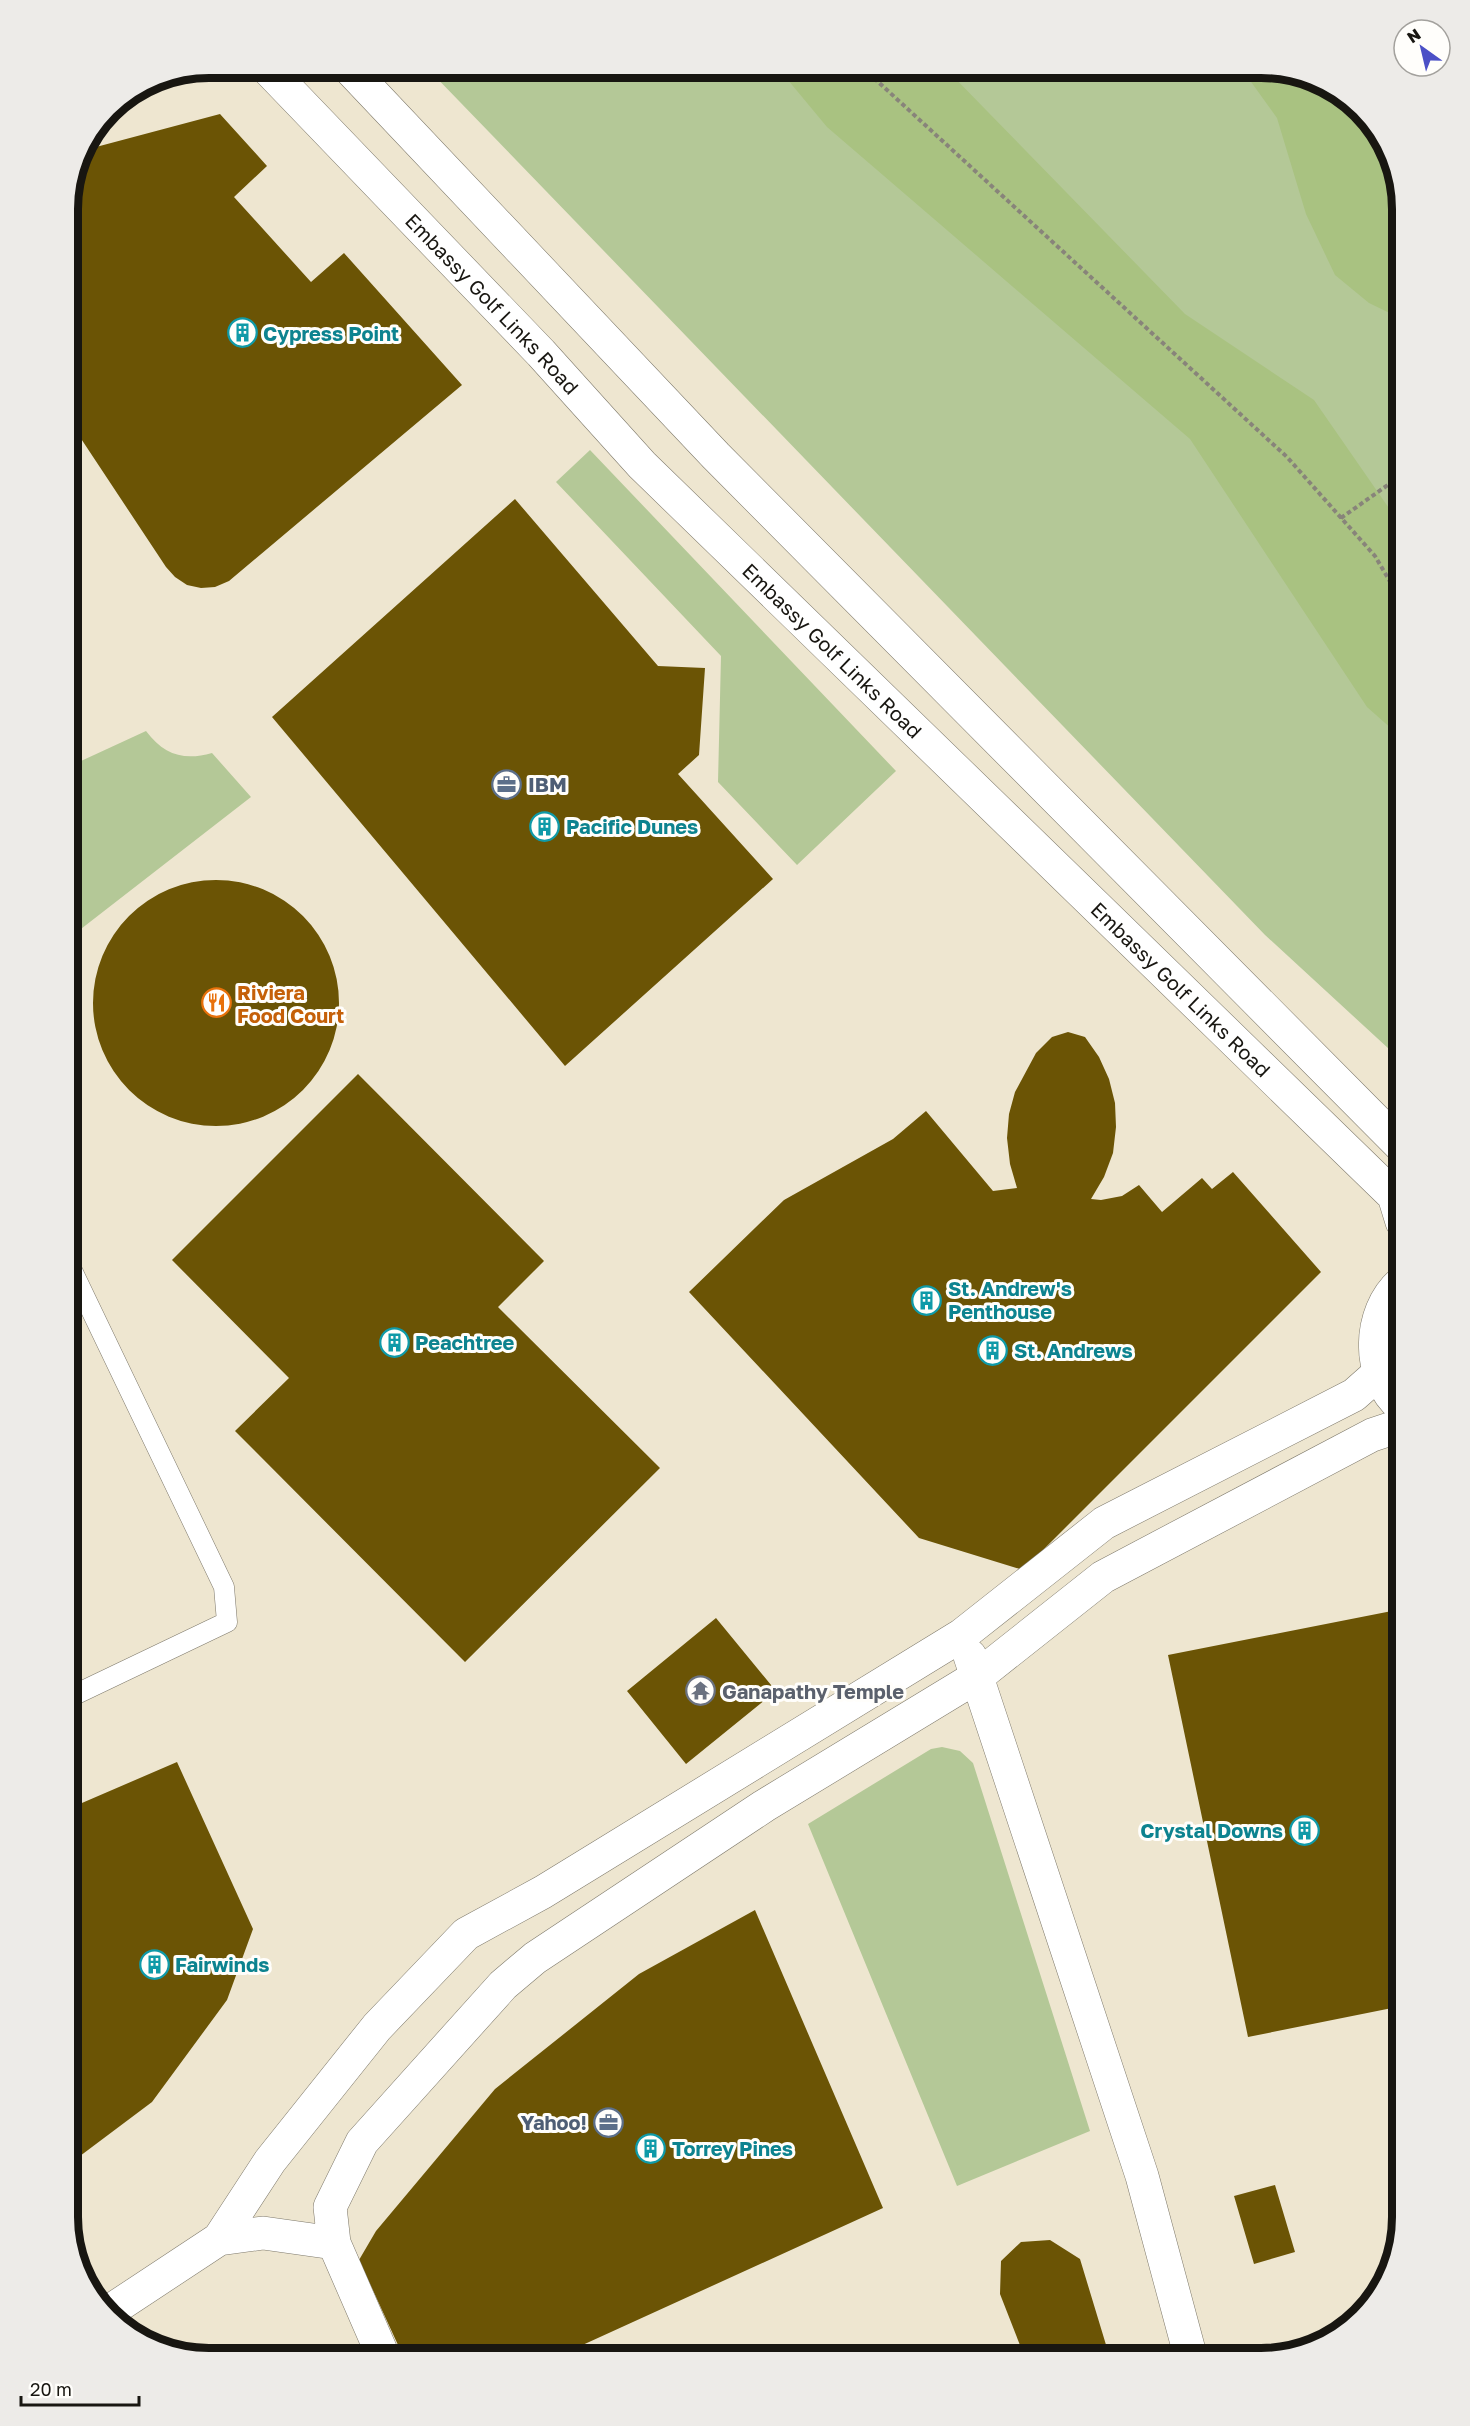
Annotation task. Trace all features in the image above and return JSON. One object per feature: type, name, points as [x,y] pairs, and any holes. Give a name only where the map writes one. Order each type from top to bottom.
[{"type":"street","name":"Embassy Golf Links Road","points":[[277,78],[541,353],[642,465],[1392,1194]]},
{"type":"street","points":[[358,78],[716,456],[1392,1137]]},
{"type":"street","points":[[1392,1293],[1380,1315],[1375,1345],[1380,1372],[1392,1395]]},
{"type":"street","points":[[115,2307],[219,2239],[270,2161],[370,2035],[466,1934],[543,1892],[962,1635],[1104,1523],[1354,1395],[1380,1372]]},
{"type":"street","points":[[380,2348],[334,2243],[330,2207],[362,2142],[503,1985],[535,1958],[764,1806],[978,1676],[1103,1577],[1372,1435],[1392,1428]]},
{"type":"street","points":[[962,1635],[978,1676],[1142,2176],[1188,2348]]},
{"type":"street","points":[[219,2239],[263,2233],[334,2243]]},
{"type":"lane","points":[[78,1283],[224,1587],[227,1622],[78,1693]]},
{"type":"path","points":[[874,78],[1287,457],[1375,556],[1392,585]]},
{"type":"path","points":[[1341,518],[1392,482]]},
{"type":"shaded area","points":[[201,78],[437,78],[1265,935],[1392,1052],[1392,2217],[1388,2251],[1370,2290],[1347,2315],[1334,2326],[1319,2334],[1295,2344],[1261,2348],[201,2348],[167,2341],[136,2326],[111,2303],[100,2290],[92,2275],[82,2251],[78,2217],[78,201],[88,159],[100,136],[116,116],[136,100],[159,88]]},
{"type":"green space","points":[[437,78],[1269,78],[1303,85],[1319,92],[1334,100],[1359,123],[1370,136],[1385,167],[1391,192],[1392,209],[1392,1052],[1265,935]]},
{"type":"green space","points":[[786,78],[955,78],[1185,314],[1314,400],[1392,513],[1392,729],[1367,707],[1190,439],[827,127]]},
{"type":"green space","points":[[1248,78],[1286,81],[1319,92],[1334,100],[1347,111],[1370,136],[1388,175],[1391,192],[1392,314],[1369,303],[1335,275],[1306,214],[1277,118]]},
{"type":"green space","points":[[590,450],[896,771],[797,865],[718,782],[721,656],[556,482]]},
{"type":"green space","points":[[146,731],[160,746],[175,754],[192,756],[212,753],[251,797],[78,931],[78,762]]},
{"type":"green space","points":[[942,1747],[960,1751],[973,1763],[1090,2131],[957,2186],[808,1824],[931,1749]]},
{"type":"building","name":"Cypress Point","points":[[220,114],[267,166],[234,197],[311,282],[344,253],[462,385],[229,581],[215,587],[201,588],[187,585],[166,567],[78,434],[78,201],[85,167],[94,148]]},
{"type":"building","name":"Pacific Dunes","points":[[515,499],[658,666],[705,668],[699,755],[678,774],[773,879],[565,1066],[272,717]]},
{"type":"building","name":"Riviera Food Court","points":[[228,880],[252,885],[274,894],[285,900],[303,916],[319,934],[330,956],[337,979],[339,1003],[337,1027],[330,1050],[319,1072],[303,1090],[285,1106],[252,1121],[228,1126],[204,1126],[180,1121],[147,1106],[113,1072],[102,1050],[95,1027],[93,991],[98,967],[113,934],[147,900],[169,889],[192,882]]},
{"type":"building","name":"St. Andrews","points":[[1068,1032],[1085,1037],[1099,1057],[1109,1079],[1115,1103],[1116,1127],[1113,1153],[1104,1177],[1091,1199],[1101,1200],[1122,1196],[1139,1185],[1162,1212],[1202,1178],[1212,1189],[1233,1172],[1321,1272],[1023,1570],[919,1538],[689,1292],[784,1200],[893,1139],[926,1111],[993,1191],[1017,1188],[1010,1164],[1007,1138],[1009,1114],[1015,1092],[1036,1053],[1052,1037]]},
{"type":"building","name":"Peachtree","points":[[358,1074],[544,1261],[498,1307],[660,1468],[465,1662],[235,1431],[289,1378],[172,1260]]},
{"type":"building","name":"Crystal Downs","points":[[1392,1611],[1392,2008],[1248,2037],[1168,1655]]},
{"type":"building","name":"Ganapathy Temple","points":[[716,1618],[776,1691],[686,1764],[627,1691]]},
{"type":"building","name":"Fairwinds","points":[[177,1762],[253,1929],[227,2000],[152,2102],[78,2158],[78,1805]]},
{"type":"building","name":"Torrey Pines","points":[[755,1910],[883,2208],[576,2348],[399,2348],[359,2260],[376,2231],[495,2089],[639,1974]]},
{"type":"building","points":[[1275,2185],[1295,2252],[1254,2264],[1234,2196]]},
{"type":"building","points":[[1050,2240],[1080,2259],[1107,2348],[1021,2348],[1000,2294],[1001,2261],[1021,2242]]},
{"type":"place","name":"Cypress Point","points":[[242,333]]},
{"type":"place","name":"IBM","points":[[507,784]]},
{"type":"place","name":"Pacific Dunes","points":[[545,826]]},
{"type":"place","name":"Riviera Food Court","points":[[216,1003]]},
{"type":"place","name":"St. Andrew's Penthouse","points":[[927,1300]]},
{"type":"place","name":"Peachtree","points":[[394,1342]]},
{"type":"place","name":"St. Andrews","points":[[993,1350]]},
{"type":"place","name":"Ganapathy Temple","points":[[701,1691]]},
{"type":"place","name":"Crystal Downs","points":[[1304,1830]]},
{"type":"place","name":"Fairwinds","points":[[154,1964]]},
{"type":"place","name":"Yahoo!","points":[[608,2122]]},
{"type":"place","name":"Torrey Pines","points":[[651,2148]]}]
